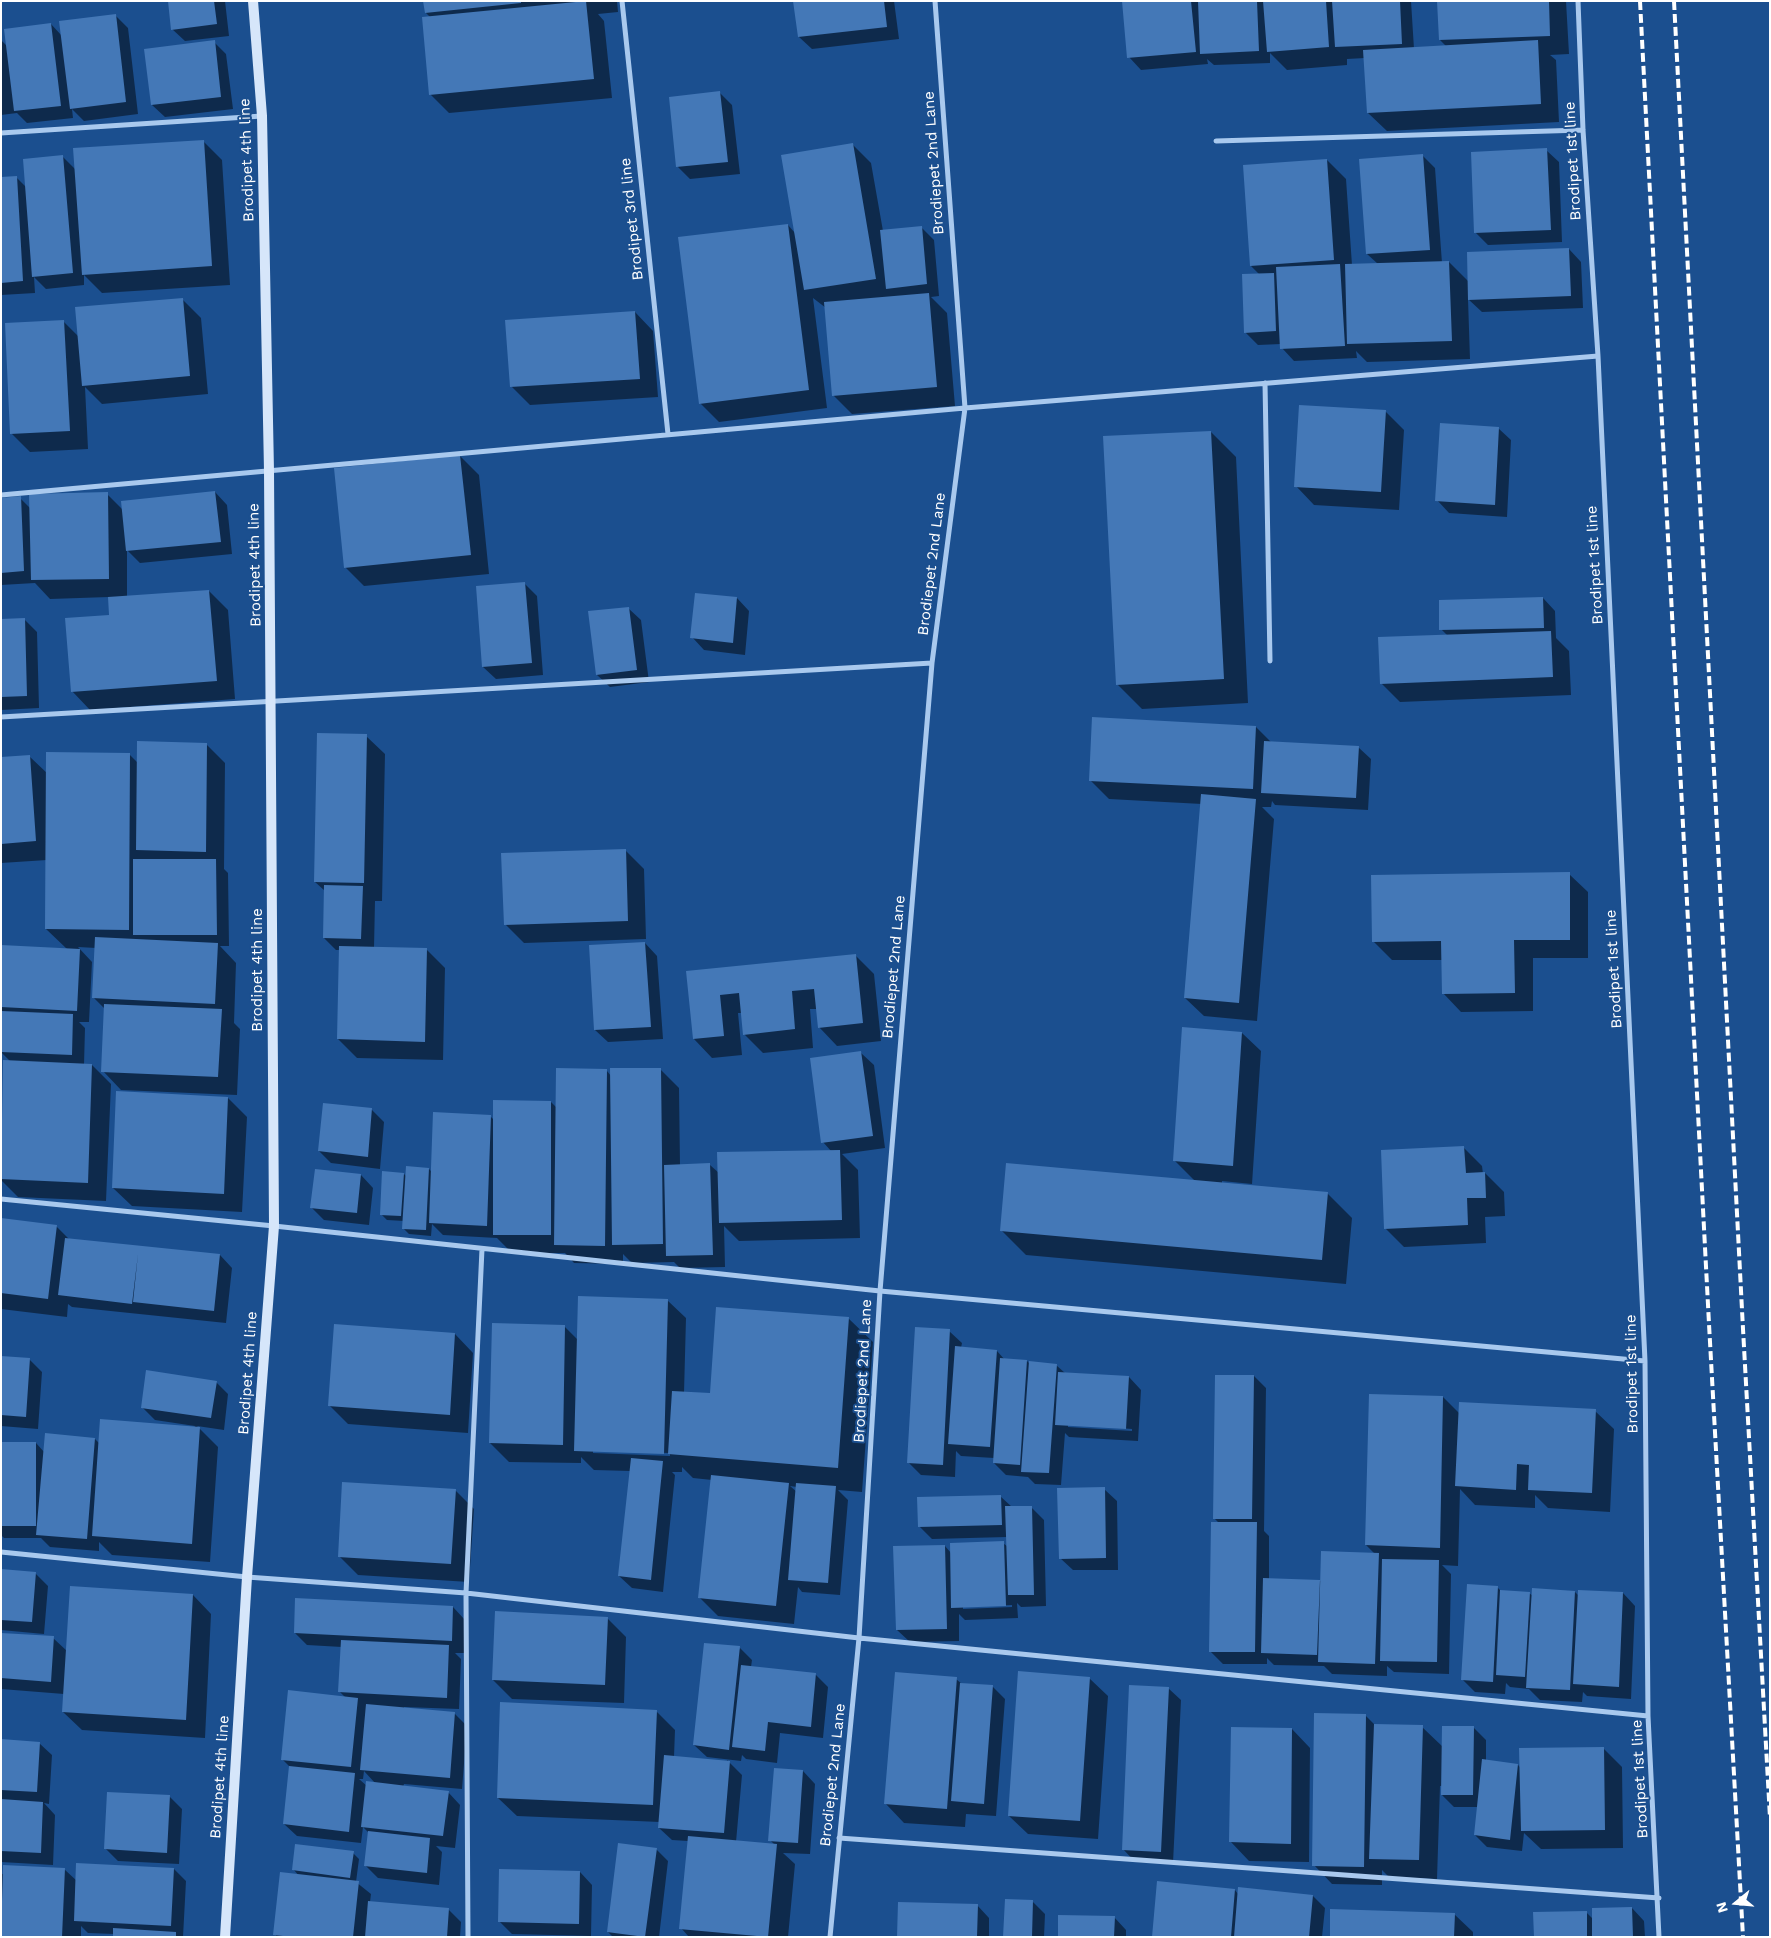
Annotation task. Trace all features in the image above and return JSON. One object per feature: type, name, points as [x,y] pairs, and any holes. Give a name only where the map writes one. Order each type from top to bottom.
[{"type":"street","name":"Brodipet 4th line","points":[[224,1937],[247,1577],[274,1226],[269,471],[262,116],[253,1]]},
{"type":"street","name":"Brodipet 3rd line","points":[[622,1],[668,434]]},
{"type":"street","name":"Brodiepet 2nd Lane","points":[[830,1937],[859,1638],[880,1291],[932,662],[965,408],[935,1]]},
{"type":"street","name":"Brodipet 1st line","points":[[1578,1],[1583,130],[1598,356],[1645,1361],[1648,1716],[1660,1937]]},
{"type":"street","points":[[1,133],[262,116]]},
{"type":"street","points":[[1216,141],[1583,130]]},
{"type":"street","points":[[1,495],[965,408],[1598,356]]},
{"type":"street","points":[[1265,383],[1270,661]]},
{"type":"street","points":[[1,717],[932,662]]},
{"type":"street","points":[[1,1199],[274,1226],[880,1291],[1645,1361]]},
{"type":"street","points":[[468,1937],[466,1593],[482,1249]]},
{"type":"street","points":[[1,1552],[247,1577],[466,1593],[859,1638],[1648,1716]]},
{"type":"street","points":[[840,1838],[1659,1898]]},
{"type":"building","points":[[168,1],[214,1],[217,24],[171,30]]},
{"type":"building","points":[[423,1],[521,1],[521,3],[425,13]]},
{"type":"building","points":[[586,1],[594,79],[429,95],[422,17]]},
{"type":"building","points":[[793,1],[884,1],[887,27],[798,37]]},
{"type":"building","points":[[1122,1],[1191,1],[1196,52],[1127,58]]},
{"type":"building","points":[[1198,1],[1257,1],[1259,51],[1200,54]]},
{"type":"building","points":[[1263,1],[1326,1],[1329,47],[1267,52]]},
{"type":"building","points":[[1332,1],[1400,1],[1402,44],[1335,47]]},
{"type":"building","points":[[1437,1],[1549,1],[1550,36],[1439,40]]},
{"type":"building","points":[[116,14],[126,102],[70,109],[59,21]]},
{"type":"building","points":[[51,23],[61,106],[14,111],[4,29]]},
{"type":"building","points":[[215,40],[221,97],[151,105],[144,49]]},
{"type":"building","points":[[1538,40],[1541,104],[1367,113],[1363,50]]},
{"type":"building","points":[[720,91],[728,162],[676,167],[669,97]]},
{"type":"building","points":[[204,140],[212,266],[82,275],[73,148]]},
{"type":"building","points":[[853,143],[876,279],[804,290],[781,155]]},
{"type":"building","points":[[1547,148],[1551,230],[1474,233],[1471,152]]},
{"type":"building","points":[[1423,154],[1430,250],[1366,254],[1359,159]]},
{"type":"building","points":[[63,155],[73,273],[32,277],[23,159]]},
{"type":"building","points":[[1327,159],[1334,260],[1250,266],[1243,165]]},
{"type":"building","points":[[17,176],[23,281],[1,283],[1,177]]},
{"type":"building","points":[[788,224],[809,390],[699,404],[678,237]]},
{"type":"building","points":[[922,226],[927,284],[886,289],[880,230]]},
{"type":"building","points":[[1569,248],[1571,296],[1468,300],[1467,252]]},
{"type":"building","points":[[1449,261],[1452,341],[1347,344],[1345,264]]},
{"type":"building","points":[[1340,264],[1345,346],[1280,349],[1276,267]]},
{"type":"building","points":[[1274,273],[1276,331],[1244,333],[1242,274]]},
{"type":"building","points":[[929,293],[937,387],[832,396],[824,302]]},
{"type":"building","points":[[183,298],[190,376],[82,386],[75,307]]},
{"type":"building","points":[[635,311],[640,379],[510,387],[505,320]]},
{"type":"building","points":[[64,320],[70,431],[10,434],[5,323]]},
{"type":"building","points":[[1299,405],[1386,410],[1381,492],[1294,487]]},
{"type":"building","points":[[1440,423],[1499,427],[1495,505],[1435,501]]},
{"type":"building","points":[[1211,431],[1224,679],[1116,685],[1103,436]]},
{"type":"building","points":[[460,455],[471,555],[344,568],[334,468]]},
{"type":"building","points":[[215,491],[221,542],[126,551],[121,501]]},
{"type":"building","points":[[108,492],[109,579],[31,580],[29,494]]},
{"type":"building","points":[[21,496],[24,571],[1,573],[1,498]]},
{"type":"building","points":[[525,582],[532,663],[482,667],[476,586]]},
{"type":"building","points":[[209,590],[217,681],[71,692],[65,618],[109,615],[108,597]]},
{"type":"building","points":[[695,593],[737,597],[733,643],[690,638]]},
{"type":"building","points":[[1543,597],[1544,628],[1439,630],[1439,600]]},
{"type":"building","points":[[629,607],[637,670],[596,675],[588,611]]},
{"type":"building","points":[[25,618],[27,696],[1,697],[1,619]]},
{"type":"building","points":[[1551,631],[1553,677],[1380,684],[1378,637]]},
{"type":"building","points":[[1092,717],[1256,726],[1253,789],[1089,781]]},
{"type":"building","points":[[317,733],[367,734],[364,883],[314,882]]},
{"type":"building","points":[[137,741],[207,743],[206,852],[136,850]]},
{"type":"building","points":[[1264,741],[1359,746],[1356,798],[1261,793]]},
{"type":"building","points":[[46,752],[130,753],[129,930],[45,929]]},
{"type":"building","points":[[30,755],[36,841],[1,844],[1,757]]},
{"type":"building","points":[[1201,794],[1256,799],[1239,1003],[1184,998]]},
{"type":"building","points":[[626,849],[628,921],[504,925],[501,853]]},
{"type":"building","points":[[133,859],[216,859],[217,935],[133,935]]},
{"type":"building","points":[[1570,872],[1570,940],[1514,940],[1515,993],[1442,994],[1441,941],[1372,942],[1371,875]]},
{"type":"building","points":[[324,885],[363,886],[361,939],[323,938]]},
{"type":"building","points":[[95,937],[218,943],[215,1004],[92,998]]},
{"type":"building","points":[[645,942],[651,1027],[594,1030],[589,945]]},
{"type":"building","points":[[1,945],[80,949],[77,1011],[1,1007]]},
{"type":"building","points":[[339,946],[427,948],[425,1042],[337,1039]]},
{"type":"building","points":[[856,954],[863,1023],[818,1028],[814,989],[792,991],[795,1029],[743,1035],[739,993],[720,995],[724,1036],[693,1039],[686,971]]},
{"type":"building","points":[[104,1004],[222,1009],[218,1077],[101,1072]]},
{"type":"building","points":[[1,1011],[73,1014],[72,1055],[1,1052]]},
{"type":"building","points":[[1182,1027],[1242,1032],[1233,1166],[1173,1161]]},
{"type":"building","points":[[861,1051],[873,1136],[821,1143],[810,1058]]},
{"type":"building","points":[[3,1060],[92,1064],[88,1183],[1,1179]]},
{"type":"building","points":[[556,1068],[607,1069],[605,1246],[554,1245]]},
{"type":"building","points":[[610,1068],[661,1068],[663,1244],[612,1245]]},
{"type":"building","points":[[116,1091],[228,1097],[224,1194],[112,1188]]},
{"type":"building","points":[[493,1100],[551,1101],[551,1235],[493,1235]]},
{"type":"building","points":[[323,1103],[372,1108],[368,1157],[318,1151]]},
{"type":"building","points":[[433,1112],[491,1115],[487,1226],[429,1223]]},
{"type":"building","points":[[1464,1146],[1466,1173],[1485,1172],[1486,1198],[1467,1198],[1468,1225],[1384,1229],[1381,1150]]},
{"type":"building","points":[[840,1150],[842,1220],[719,1223],[717,1152]]},
{"type":"building","points":[[710,1163],[713,1255],[666,1256],[664,1165]]},
{"type":"building","points":[[1006,1163],[1328,1192],[1322,1260],[1000,1231]]},
{"type":"building","points":[[406,1166],[429,1168],[426,1230],[402,1229]]},
{"type":"building","points":[[315,1169],[361,1174],[357,1213],[310,1208]]},
{"type":"building","points":[[382,1171],[404,1173],[401,1216],[380,1215]]},
{"type":"building","points":[[1,1218],[57,1225],[48,1299],[1,1293]]},
{"type":"building","points":[[65,1238],[220,1254],[214,1311],[133,1302],[138,1254],[132,1304],[58,1295]]},
{"type":"building","points":[[578,1296],[668,1299],[664,1454],[574,1451]]},
{"type":"building","points":[[716,1307],[849,1317],[838,1468],[668,1454],[672,1391],[710,1393]]},
{"type":"building","points":[[492,1323],[565,1325],[563,1445],[489,1443]]},
{"type":"building","points":[[334,1324],[455,1333],[450,1415],[328,1406]]},
{"type":"building","points":[[915,1327],[950,1329],[943,1465],[907,1463]]},
{"type":"building","points":[[955,1346],[997,1350],[990,1447],[948,1444]]},
{"type":"building","points":[[1,1356],[30,1358],[26,1417],[1,1415]]},
{"type":"building","points":[[1000,1358],[1027,1360],[1020,1465],[993,1463]]},
{"type":"building","points":[[1029,1361],[1057,1364],[1049,1473],[1021,1472]]},
{"type":"building","points":[[146,1370],[217,1381],[211,1418],[141,1408]]},
{"type":"building","points":[[1058,1372],[1129,1376],[1126,1429],[1055,1425]]},
{"type":"building","points":[[1215,1375],[1254,1375],[1252,1519],[1213,1519]]},
{"type":"building","points":[[1369,1394],[1443,1396],[1440,1548],[1365,1545]]},
{"type":"building","points":[[1459,1402],[1596,1409],[1592,1493],[1528,1490],[1529,1465],[1517,1464],[1516,1490],[1455,1486]]},
{"type":"building","points":[[100,1419],[200,1427],[192,1544],[92,1536]]},
{"type":"building","points":[[45,1433],[95,1438],[87,1539],[36,1535]]},
{"type":"building","points":[[1,1442],[36,1442],[36,1526],[1,1526]]},
{"type":"building","points":[[631,1458],[663,1461],[651,1580],[618,1576]]},
{"type":"building","points":[[711,1475],[789,1483],[776,1606],[698,1598]]},
{"type":"building","points":[[342,1482],[456,1489],[451,1564],[338,1557]]},
{"type":"building","points":[[796,1483],[836,1486],[828,1583],[788,1580]]},
{"type":"building","points":[[1105,1487],[1106,1558],[1059,1559],[1057,1488]]},
{"type":"building","points":[[1001,1495],[1002,1525],[918,1527],[917,1497]]},
{"type":"building","points":[[1005,1506],[1032,1506],[1034,1595],[1008,1595]]},
{"type":"building","points":[[1211,1522],[1257,1522],[1255,1652],[1209,1652]]},
{"type":"building","points":[[1004,1541],[1006,1606],[951,1608],[950,1543]]},
{"type":"building","points":[[945,1545],[947,1629],[896,1630],[893,1546]]},
{"type":"building","points":[[1321,1551],[1379,1553],[1375,1664],[1318,1662]]},
{"type":"building","points":[[1382,1559],[1439,1560],[1437,1662],[1380,1661]]},
{"type":"building","points":[[1,1569],[36,1572],[32,1622],[1,1620]]},
{"type":"building","points":[[1263,1578],[1320,1580],[1317,1655],[1261,1653]]},
{"type":"building","points":[[1467,1584],[1498,1586],[1493,1682],[1461,1680]]},
{"type":"building","points":[[70,1586],[193,1594],[186,1720],[62,1712]]},
{"type":"building","points":[[1532,1588],[1575,1591],[1570,1690],[1526,1688]]},
{"type":"building","points":[[1500,1590],[1530,1592],[1525,1677],[1496,1675]]},
{"type":"building","points":[[1578,1590],[1623,1592],[1619,1687],[1573,1684]]},
{"type":"building","points":[[295,1598],[453,1606],[452,1641],[294,1633]]},
{"type":"building","points":[[495,1611],[608,1617],[605,1685],[492,1680]]},
{"type":"building","points":[[1,1633],[54,1636],[51,1682],[1,1678]]},
{"type":"building","points":[[341,1640],[449,1645],[447,1698],[338,1692]]},
{"type":"building","points":[[704,1643],[740,1646],[729,1750],[693,1745]]},
{"type":"building","points":[[741,1665],[816,1673],[811,1727],[768,1722],[765,1751],[732,1747]]},
{"type":"building","points":[[1018,1671],[1090,1677],[1080,1821],[1008,1816]]},
{"type":"building","points":[[895,1672],[957,1677],[947,1809],[884,1804]]},
{"type":"building","points":[[960,1683],[993,1685],[984,1804],[951,1801]]},
{"type":"building","points":[[1129,1685],[1169,1687],[1161,1852],[1122,1850]]},
{"type":"building","points":[[288,1690],[358,1698],[351,1767],[281,1760]]},
{"type":"building","points":[[500,1702],[657,1710],[653,1805],[497,1798]]},
{"type":"building","points":[[366,1704],[455,1712],[450,1778],[360,1770]]},
{"type":"building","points":[[1314,1713],[1366,1714],[1364,1867],[1312,1866]]},
{"type":"building","points":[[1374,1724],[1423,1725],[1419,1860],[1369,1859]]},
{"type":"building","points":[[1442,1726],[1474,1726],[1473,1795],[1441,1795]]},
{"type":"building","points":[[1231,1727],[1292,1728],[1291,1844],[1229,1842]]},
{"type":"building","points":[[1,1739],[40,1742],[37,1792],[1,1790]]},
{"type":"building","points":[[1604,1747],[1605,1830],[1521,1831],[1519,1748]]},
{"type":"building","points":[[664,1755],[730,1761],[724,1833],[658,1828]]},
{"type":"building","points":[[1482,1759],[1518,1764],[1510,1840],[1474,1835]]},
{"type":"building","points":[[289,1766],[355,1773],[349,1832],[283,1824]]},
{"type":"building","points":[[774,1768],[803,1770],[798,1843],[768,1841]]},
{"type":"building","points":[[366,1781],[449,1791],[443,1836],[361,1827]]},
{"type":"building","points":[[107,1792],[170,1795],[167,1853],[104,1849]]},
{"type":"building","points":[[1,1799],[43,1802],[41,1853],[1,1851]]},
{"type":"building","points":[[368,1831],[430,1838],[427,1873],[364,1866]]},
{"type":"building","points":[[688,1836],[777,1844],[768,1937],[679,1929]]},
{"type":"building","points":[[618,1843],[657,1848],[645,1937],[607,1932]]},
{"type":"building","points":[[295,1844],[354,1851],[350,1878],[292,1870]]},
{"type":"building","points":[[76,1863],[174,1868],[171,1926],[74,1921]]},
{"type":"building","points":[[3,1865],[65,1868],[62,1937],[1,1937]]},
{"type":"building","points":[[499,1869],[580,1871],[579,1924],[498,1922]]},
{"type":"building","points":[[280,1872],[359,1881],[353,1937],[273,1935]]},
{"type":"building","points":[[1157,1881],[1235,1889],[1231,1937],[1152,1937]]},
{"type":"building","points":[[1238,1887],[1313,1895],[1309,1937],[1234,1937]]},
{"type":"building","points":[[1005,1899],[1033,1900],[1032,1937],[1003,1937]]},
{"type":"building","points":[[368,1901],[449,1908],[447,1937],[365,1937]]},
{"type":"building","points":[[898,1902],[978,1904],[977,1937],[897,1937]]},
{"type":"building","points":[[1632,1907],[1633,1937],[1592,1937],[1592,1908]]},
{"type":"building","points":[[1330,1909],[1455,1913],[1454,1937],[1330,1937]]},
{"type":"building","points":[[1587,1911],[1587,1937],[1534,1937],[1533,1912]]},
{"type":"building","points":[[1058,1915],[1115,1916],[1114,1937],[1058,1937]]},
{"type":"building","points":[[113,1928],[176,1932],[176,1937],[113,1937]]},
{"type":"railway","points":[[1640,1],[1743,1937]]},
{"type":"railway","points":[[1674,1],[1770,1818]]}]
